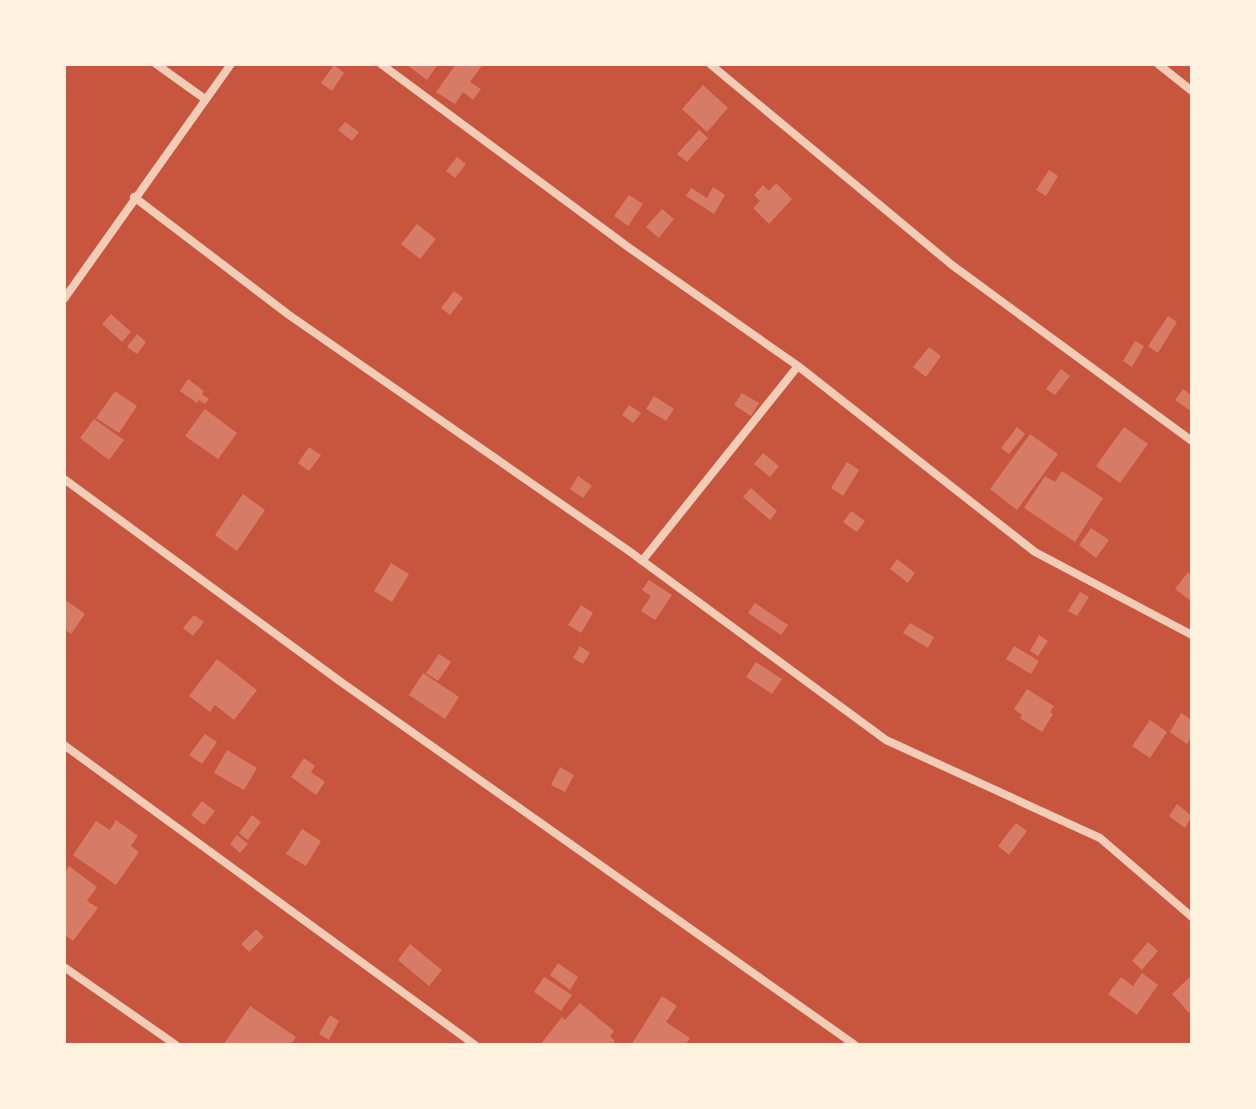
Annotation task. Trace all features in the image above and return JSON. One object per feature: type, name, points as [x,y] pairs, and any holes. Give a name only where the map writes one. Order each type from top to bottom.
[{"type":"street","points":[[156,64],[205,99]]},
{"type":"street","points":[[64,299],[231,64]]},
{"type":"street","points":[[381,64],[628,247],[798,366],[1035,552],[1192,635]]},
{"type":"street","points":[[710,64],[952,265],[1192,441]]},
{"type":"street","points":[[1158,64],[1192,91]]},
{"type":"street","points":[[134,197],[289,315],[642,561],[886,740],[1100,838],[1192,917]]},
{"type":"street","points":[[642,561],[798,366]]},
{"type":"street","points":[[64,479],[341,682],[855,1045]]},
{"type":"street","points":[[64,745],[475,1045]]},
{"type":"street","points":[[64,967],[176,1045]]},
{"type":"building","points":[[406,64],[438,64],[427,80]]},
{"type":"building","points":[[456,64],[483,64],[470,82],[481,89],[473,100],[463,92],[455,104],[436,92]]},
{"type":"building","points":[[334,65],[344,73],[332,91],[321,83]]},
{"type":"building","points":[[703,85],[728,108],[707,132],[682,109]]},
{"type":"building","points":[[345,122],[359,132],[352,141],[338,130]]},
{"type":"building","points":[[699,130],[708,138],[687,162],[677,154]]},
{"type":"building","points":[[457,157],[466,164],[455,178],[446,171]]},
{"type":"building","points":[[1049,170],[1058,176],[1046,196],[1036,190]]},
{"type":"building","points":[[776,183],[792,199],[769,224],[753,208],[760,201],[754,195],[763,185],[769,191]]},
{"type":"building","points":[[713,187],[725,195],[714,214],[686,196],[691,188],[707,198]]},
{"type":"building","points":[[629,195],[643,204],[628,226],[614,216]]},
{"type":"building","points":[[662,209],[674,219],[659,238],[646,227]]},
{"type":"building","points":[[417,224],[436,239],[420,259],[401,244]]},
{"type":"building","points":[[454,291],[463,298],[450,315],[441,308]]},
{"type":"building","points":[[111,314],[131,332],[122,342],[102,324]]},
{"type":"building","points":[[1168,316],[1177,322],[1158,353],[1148,346]]},
{"type":"building","points":[[137,334],[146,342],[137,354],[127,347]]},
{"type":"building","points":[[1135,341],[1144,346],[1132,367],[1123,361]]},
{"type":"building","points":[[929,347],[941,356],[926,377],[913,367]]},
{"type":"building","points":[[1061,369],[1070,376],[1055,395],[1046,389]]},
{"type":"building","points":[[188,379],[204,391],[202,394],[209,399],[205,404],[199,400],[197,403],[180,391]]},
{"type":"building","points":[[1183,389],[1192,396],[1192,412],[1175,400]]},
{"type":"building","points":[[115,391],[137,406],[119,433],[96,418]]},
{"type":"building","points":[[742,393],[759,403],[751,416],[734,405]]},
{"type":"building","points":[[654,396],[674,409],[666,421],[646,409]]},
{"type":"building","points":[[629,405],[641,413],[633,423],[622,415]]},
{"type":"building","points":[[205,409],[237,433],[218,459],[185,436]]},
{"type":"building","points":[[94,419],[124,440],[109,460],[80,438]]},
{"type":"building","points":[[1017,427],[1025,434],[1009,454],[1001,448]]},
{"type":"building","points":[[1124,427],[1148,444],[1120,483],[1096,466]]},
{"type":"building","points":[[1030,434],[1058,454],[1017,510],[990,489]]},
{"type":"building","points":[[309,447],[321,455],[309,471],[298,463]]},
{"type":"building","points":[[763,453],[779,466],[770,477],[754,464]]},
{"type":"building","points":[[847,462],[859,470],[843,496],[831,488]]},
{"type":"building","points":[[1062,471],[1103,498],[1075,542],[1024,508],[1045,476],[1055,482]]},
{"type":"building","points":[[578,476],[592,486],[583,498],[570,489]]},
{"type":"building","points":[[751,488],[777,511],[770,520],[743,497]]},
{"type":"building","points":[[243,494],[265,510],[237,551],[215,535]]},
{"type":"building","points":[[851,511],[865,521],[857,532],[843,522]]},
{"type":"building","points":[[1091,528],[1109,540],[1096,558],[1079,545]]},
{"type":"building","points":[[897,559],[915,573],[908,583],[890,569]]},
{"type":"building","points":[[391,563],[409,574],[392,602],[374,591]]},
{"type":"building","points":[[1188,572],[1192,575],[1192,602],[1175,589]]},
{"type":"building","points":[[649,580],[672,595],[655,620],[641,611],[651,596],[642,590]]},
{"type":"building","points":[[1080,592],[1089,597],[1077,616],[1068,611]]},
{"type":"building","points":[[64,599],[85,614],[71,634],[64,629]]},
{"type":"building","points":[[755,603],[788,625],[781,635],[748,613]]},
{"type":"building","points":[[581,605],[593,613],[581,633],[568,625]]},
{"type":"building","points":[[194,615],[204,622],[193,636],[183,628]]},
{"type":"building","points":[[910,623],[934,637],[928,648],[903,633]]},
{"type":"building","points":[[1039,635],[1048,641],[1038,656],[1030,651]]},
{"type":"building","points":[[580,646],[590,653],[583,664],[573,658]]},
{"type":"building","points":[[1014,646],[1039,661],[1031,674],[1006,659]]},
{"type":"building","points":[[439,654],[451,662],[438,681],[426,673]]},
{"type":"building","points":[[217,659],[257,690],[234,720],[215,705],[210,712],[189,696]]},
{"type":"building","points":[[756,662],[782,679],[772,694],[746,677]]},
{"type":"building","points":[[423,673],[459,697],[445,719],[409,695]]},
{"type":"building","points":[[1027,689],[1054,706],[1050,712],[1053,714],[1042,732],[1020,718],[1022,715],[1014,709]]},
{"type":"building","points":[[1181,713],[1192,720],[1192,736],[1187,744],[1170,732]]},
{"type":"building","points":[[1150,720],[1167,732],[1150,758],[1132,746]]},
{"type":"building","points":[[205,734],[217,742],[202,764],[189,755]]},
{"type":"building","points":[[227,750],[257,768],[244,790],[214,773]]},
{"type":"building","points":[[304,758],[315,766],[311,772],[325,782],[316,795],[291,777]]},
{"type":"building","points":[[560,767],[574,775],[565,792],[551,785]]},
{"type":"building","points":[[202,801],[215,811],[204,825],[191,815]]},
{"type":"building","points":[[1177,804],[1192,816],[1185,828],[1169,816]]},
{"type":"building","points":[[252,815],[261,822],[248,840],[239,833]]},
{"type":"building","points":[[116,820],[138,836],[131,846],[139,852],[116,885],[73,855],[96,821],[110,830]]},
{"type":"building","points":[[1016,823],[1027,831],[1009,855],[998,846]]},
{"type":"building","points":[[302,829],[321,841],[306,866],[286,854]]},
{"type":"building","points":[[237,835],[248,844],[240,853],[230,844]]},
{"type":"building","points":[[69,866],[97,887],[87,901],[98,908],[73,941],[64,934],[64,874]]},
{"type":"building","points":[[256,929],[264,937],[249,952],[241,944]]},
{"type":"building","points":[[1148,942],[1158,951],[1142,970],[1132,961]]},
{"type":"building","points":[[410,944],[442,970],[429,986],[398,960]]},
{"type":"building","points":[[558,963],[578,977],[570,990],[550,975]]},
{"type":"building","points":[[1142,973],[1158,985],[1137,1015],[1108,994],[1121,977],[1133,986]]},
{"type":"building","points":[[1192,975],[1192,1010],[1189,1013],[1172,994]]},
{"type":"building","points":[[544,977],[572,995],[561,1011],[534,992]]},
{"type":"building","points":[[662,996],[677,1006],[666,1022],[690,1038],[685,1045],[631,1045]]},
{"type":"building","points":[[580,1003],[614,1031],[610,1036],[615,1041],[612,1045],[540,1045],[562,1017],[565,1020]]},
{"type":"building","points":[[250,1006],[296,1037],[290,1045],[223,1045]]},
{"type":"building","points":[[330,1015],[339,1021],[329,1040],[319,1034]]}]
